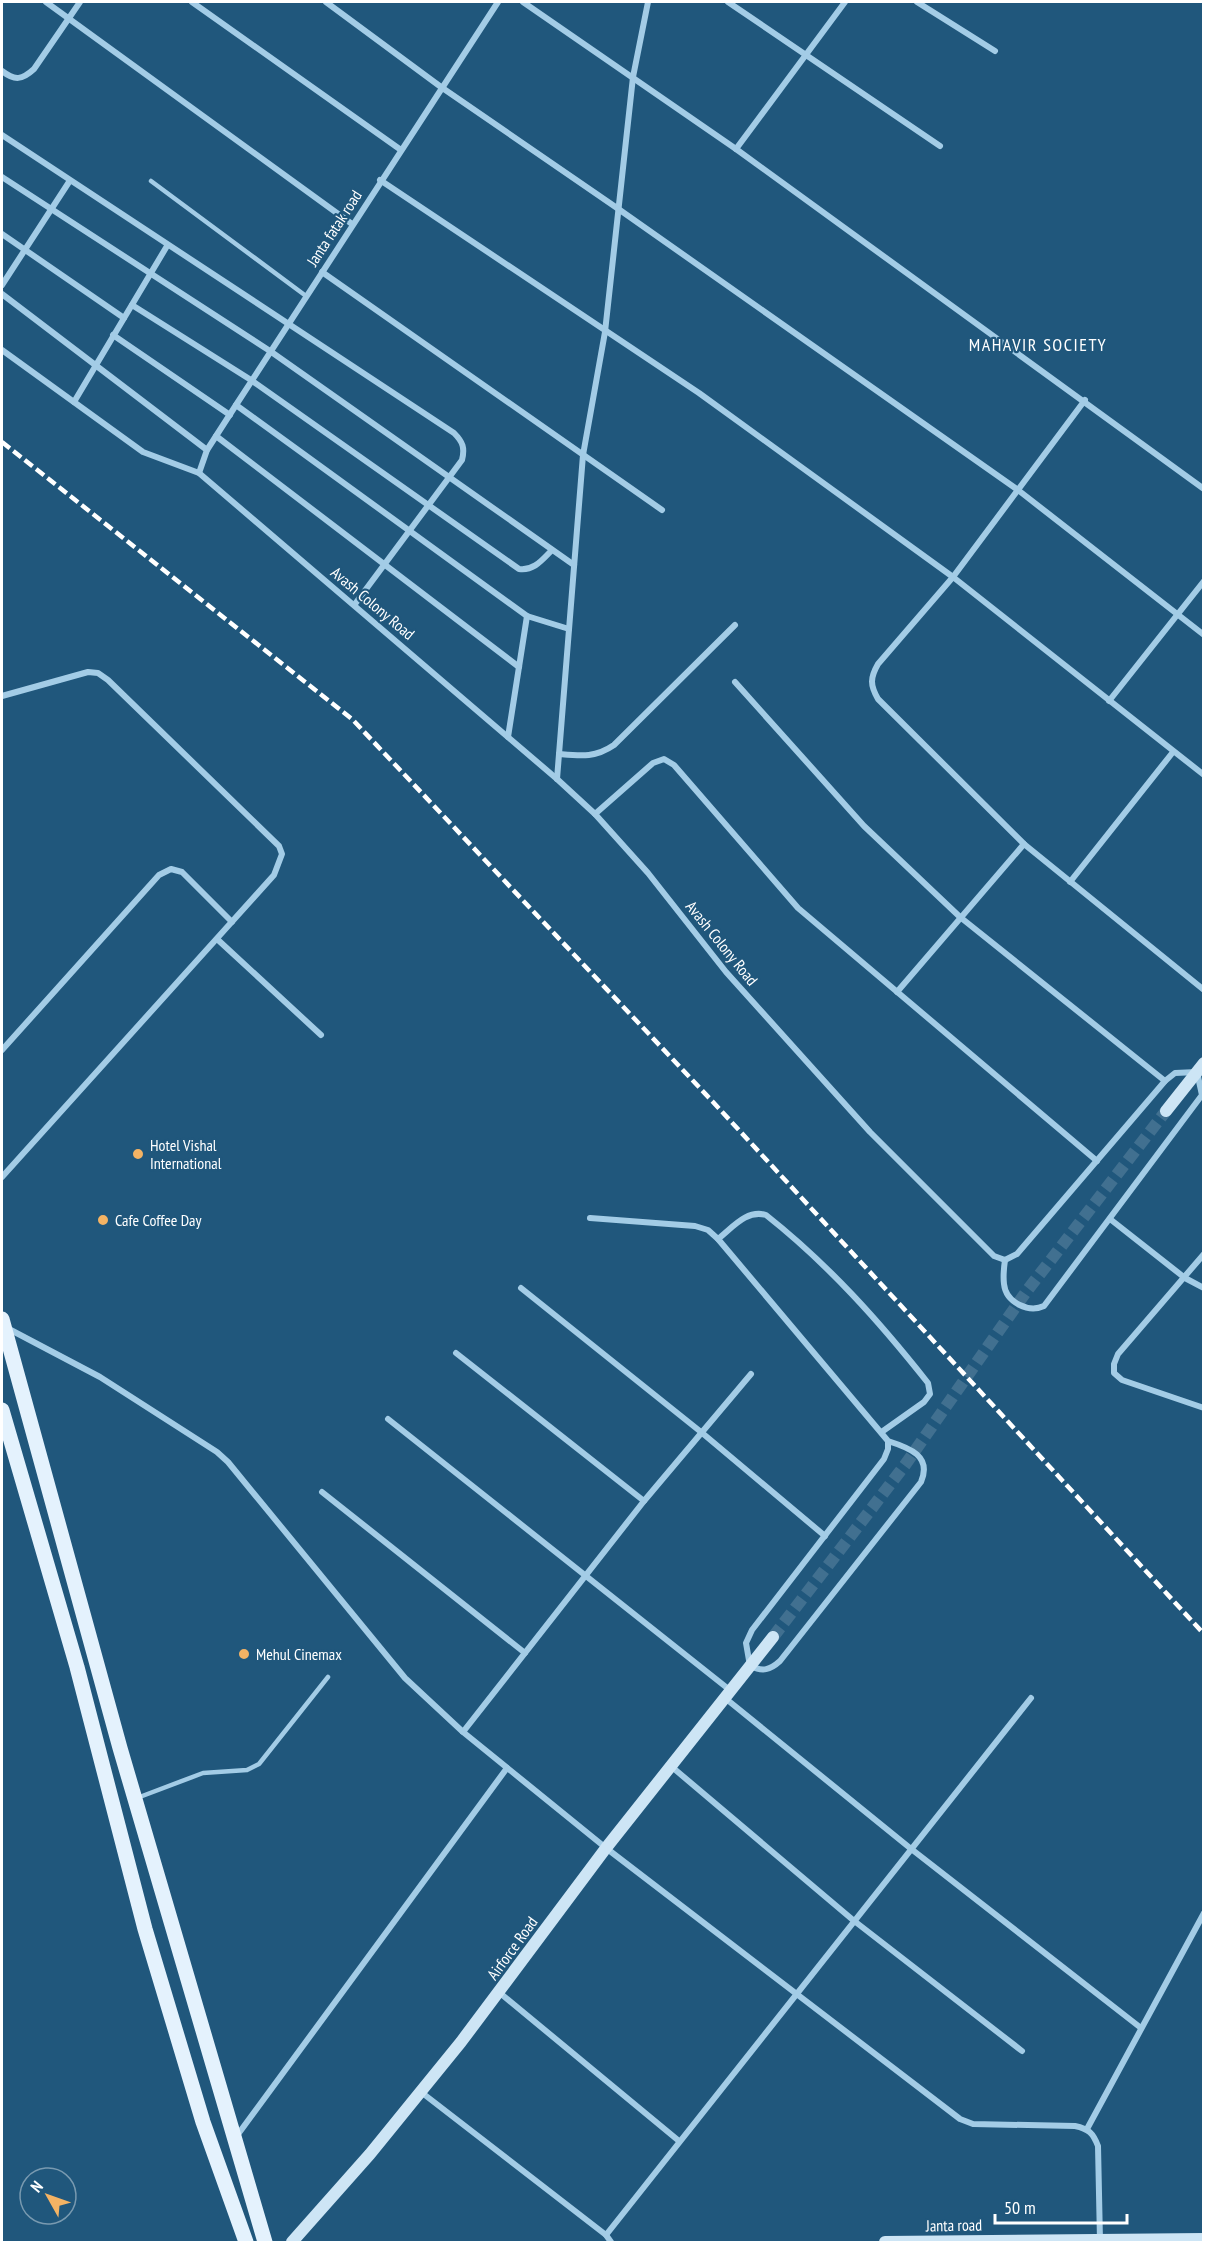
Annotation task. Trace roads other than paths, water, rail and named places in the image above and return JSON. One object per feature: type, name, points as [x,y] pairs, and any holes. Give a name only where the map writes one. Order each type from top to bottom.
[{"type":"main road","points":[[1166,1111],[1201,1068]]},
{"type":"main road","points":[[2,1323],[135,1799],[265,2242]]},
{"type":"main road","points":[[2,1410],[77,1667],[145,1929],[203,2122],[246,2242]]},
{"type":"main road","name":"Airforce Road","points":[[292,2242],[421,2092],[500,1993],[606,1848],[773,1637]]},
{"type":"main road","name":"Janta road","points":[[885,2242],[1203,2239]]},
{"type":"street","points":[[46,2],[352,224]]},
{"type":"street","points":[[2,71],[16,79],[25,78],[34,69],[80,2]]},
{"type":"street","points":[[192,2],[400,150]]},
{"type":"street","points":[[326,2],[441,87],[1018,490],[1203,635]]},
{"type":"street","name":"Janta fatak road","points":[[199,473],[207,450],[251,380],[498,2]]},
{"type":"street","points":[[523,2],[736,149],[1085,400],[1203,489]]},
{"type":"street","points":[[557,779],[583,455],[605,332],[633,77],[648,2]]},
{"type":"street","points":[[728,2],[940,146]]},
{"type":"street","points":[[736,149],[845,2]]},
{"type":"street","points":[[917,2],[995,51]]},
{"type":"street","points":[[2,135],[69,182],[454,433],[465,450],[462,460],[355,604]]},
{"type":"street","points":[[2,177],[270,351],[574,566]]},
{"type":"street","points":[[380,180],[699,393],[953,577],[1203,775]]},
{"type":"street","points":[[2,285],[69,182]]},
{"type":"street","points":[[2,234],[124,318]]},
{"type":"street","points":[[74,402],[167,246]]},
{"type":"street","points":[[321,272],[662,510]]},
{"type":"street","points":[[2,294],[207,450]]},
{"type":"street","points":[[132,305],[251,380],[519,569],[527,570],[536,566],[552,550]]},
{"type":"street","points":[[113,336],[230,415]]},
{"type":"street","name":"Avash Colony Road","points":[[2,350],[143,452],[199,473],[557,779],[595,814],[648,873],[726,972],[870,1132],[981,1244],[994,1256],[1005,1260]]},
{"type":"street","points":[[1085,400],[953,577],[878,664],[871,676],[872,688],[878,699],[1024,844],[1203,990]]},
{"type":"street","points":[[236,405],[409,533],[527,616],[569,629]]},
{"type":"street","points":[[216,436],[519,667]]},
{"type":"street","points":[[1109,701],[1203,581]]},
{"type":"street","points":[[508,737],[527,616]]},
{"type":"street","points":[[559,754],[590,756],[602,753],[614,745],[735,625]]},
{"type":"street","points":[[2,696],[88,672],[98,673],[108,680],[279,846],[282,855],[274,875],[2,1177]]},
{"type":"street","points":[[735,682],[864,826],[960,917],[1165,1081]]},
{"type":"street","points":[[1070,882],[1173,752]]},
{"type":"street","points":[[595,814],[653,763],[663,759],[674,765],[784,894],[1097,1161]]},
{"type":"street","points":[[897,992],[1024,844]]},
{"type":"street","points":[[2,1050],[165,872],[171,869],[182,872],[232,922]]},
{"type":"street","points":[[217,939],[321,1035]]},
{"type":"street","points":[[1201,1068],[1202,1095],[1044,1306],[1035,1310],[1023,1308],[1008,1295],[1004,1286],[1005,1260],[1017,1254],[1165,1081],[1175,1073],[1201,1068]]},
{"type":"street","points":[[718,1239],[748,1215],[757,1212],[766,1215],[810,1250],[881,1322],[928,1383],[930,1394],[924,1402],[883,1431]]},
{"type":"street","points":[[590,1218],[695,1226],[708,1230],[883,1431],[888,1440],[888,1449],[884,1459],[752,1630],[746,1643],[750,1666],[760,1671],[771,1669],[780,1660],[921,1482],[926,1471],[924,1462],[908,1448],[888,1440]]},
{"type":"street","points":[[1110,1219],[1185,1278],[1203,1288]]},
{"type":"street","points":[[1203,1254],[1185,1278],[1118,1354],[1114,1373],[1122,1380],[1203,1408]]},
{"type":"street","points":[[521,1288],[701,1432],[825,1536]]},
{"type":"street","points":[[2,1323],[106,1381],[228,1462],[405,1678],[463,1732],[606,1848],[960,2119],[973,2124],[1075,2126],[1087,2129],[1094,2135],[1098,2146],[1100,2241]]},
{"type":"street","points":[[456,1353],[644,1501]]},
{"type":"street","points":[[463,1732],[644,1501],[751,1374]]},
{"type":"street","points":[[388,1419],[586,1576],[910,1848],[1141,2028]]},
{"type":"street","points":[[322,1492],[525,1653]]},
{"type":"street","points":[[606,2235],[795,1992],[1031,1698]]},
{"type":"street","points":[[672,1767],[853,1920],[1022,2051]]},
{"type":"street","points":[[235,2139],[507,1768]]},
{"type":"street","points":[[1087,2129],[1203,1913]]},
{"type":"street","points":[[500,1993],[679,2141]]},
{"type":"street","points":[[421,2092],[606,2235],[611,2242]]},
{"type":"lane","points":[[151,181],[306,296]]},
{"type":"lane","points":[[135,1799],[203,1773],[247,1770],[260,1764],[328,1677]]},
{"type":"tunnel","points":[[773,1637],[905,1465],[1026,1292],[1166,1111]]},
{"type":"railway","points":[[2,442],[352,719],[713,1102],[1204,1634]]},
{"type":"place","name":"Hotel Vishal International","points":[[138,1154]]},
{"type":"place","name":"Cafe Coffee Day","points":[[103,1220]]},
{"type":"place","name":"Mehul Cinemax","points":[[244,1654]]},
{"type":"district","name":"MAHAVIR SOCIETY","points":[[1038,344]]}]
